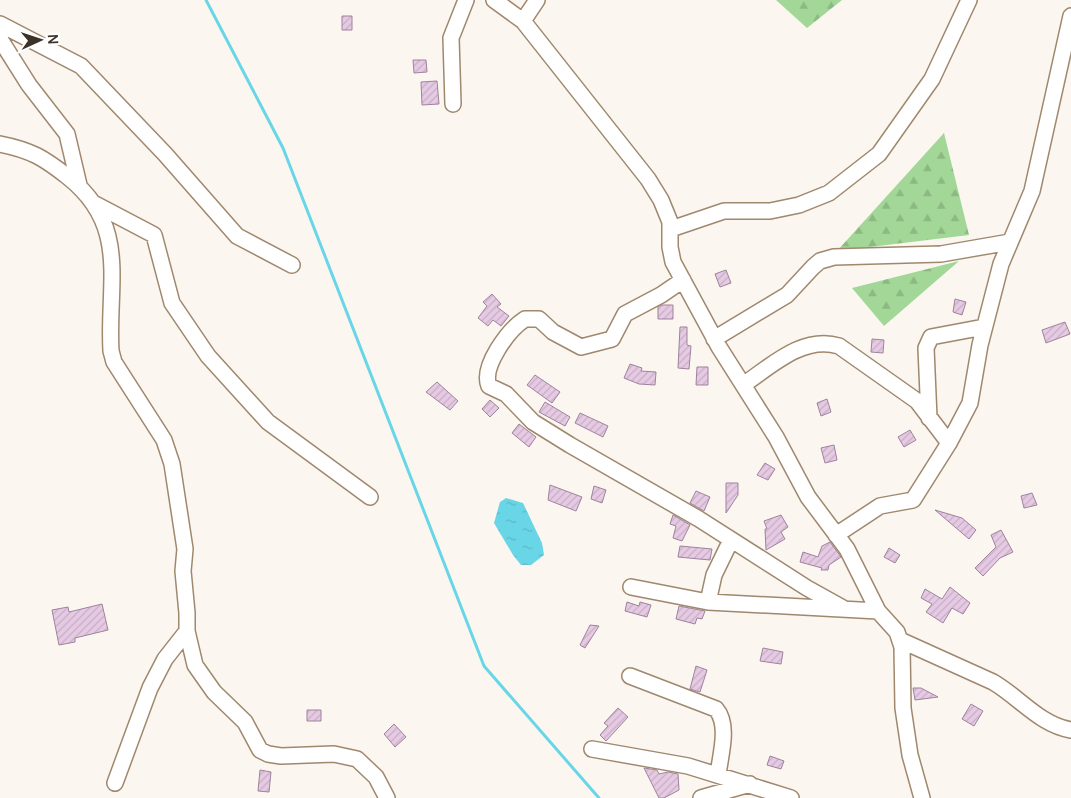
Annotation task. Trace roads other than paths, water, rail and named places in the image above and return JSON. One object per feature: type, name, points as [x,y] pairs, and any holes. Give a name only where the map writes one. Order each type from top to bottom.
[{"type":"street","points":[[453,104],[451,38],[466,0]]},
{"type":"street","points":[[494,0],[523,21],[648,179],[665,208],[671,229],[671,254],[714,338],[795,468],[808,497],[856,564],[878,611],[896,632],[902,647],[903,708],[910,755],[922,798]]},
{"type":"street","points":[[523,21],[537,0]]},
{"type":"street","points":[[671,229],[719,212],[770,211],[799,205],[828,193],[879,154],[932,79],[969,0]]},
{"type":"street","points":[[836,535],[880,506],[913,500],[949,443],[970,403],[984,327],[1001,264],[1032,190],[1071,16]]},
{"type":"street","points":[[0,24],[81,66],[165,154],[237,236],[292,265]]},
{"type":"street","points":[[0,39],[29,86],[67,134],[79,185]]},
{"type":"street","points":[[0,144],[43,157],[79,185],[106,222],[111,247],[111,351],[114,362],[164,440],[172,464],[186,549],[183,571],[187,630],[195,665],[214,692],[245,722],[260,750],[268,754],[281,756],[334,754],[357,759],[376,777],[387,798]]},
{"type":"street","points":[[94,204],[154,235],[172,303],[208,356],[268,422],[370,497]]},
{"type":"street","points":[[714,338],[787,295],[812,267],[820,261],[834,257],[941,254],[1010,242]]},
{"type":"street","points":[[683,280],[661,295],[625,314],[612,339],[586,347],[581,347],[553,332],[539,319],[525,319],[508,336],[488,365],[485,378],[489,386],[506,394],[533,422],[843,608]]},
{"type":"street","points":[[929,418],[926,348],[930,337],[984,327]]},
{"type":"street","points":[[743,385],[792,352],[826,342],[839,346],[917,401],[949,443]]},
{"type":"street","points":[[708,602],[714,575],[731,540]]},
{"type":"street","points":[[631,587],[708,602],[878,611]]},
{"type":"street","points":[[115,783],[150,688],[166,659],[187,630]]},
{"type":"street","points":[[900,640],[993,682],[1005,689],[1044,720],[1071,730]]},
{"type":"street","points":[[630,676],[716,709],[721,714],[723,728],[718,774]]},
{"type":"street","points":[[592,750],[661,760],[718,774],[787,797]]},
{"type":"street","points":[[701,798],[720,795],[750,784]]},
{"type":"water","points":[[506,498],[523,503],[542,543],[544,555],[531,565],[521,565],[494,523],[500,502]]},
{"type":"waterway","points":[[206,0],[283,148],[484,666],[599,798]]}]
